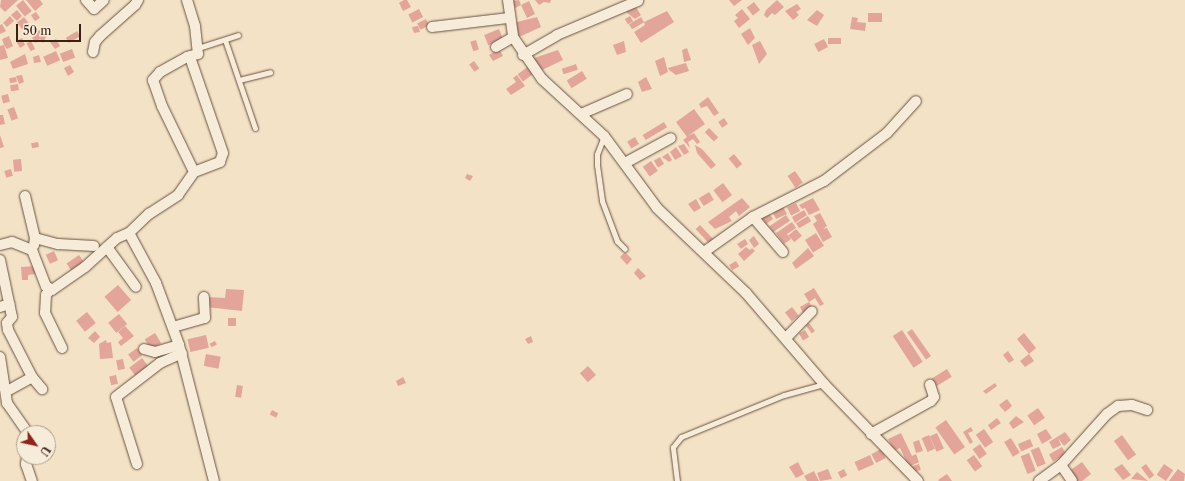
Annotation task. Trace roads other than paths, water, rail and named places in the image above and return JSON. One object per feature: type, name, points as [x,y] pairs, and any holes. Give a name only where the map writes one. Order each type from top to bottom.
[{"type":"street","points":[[86,0],[94,9],[104,0]]},
{"type":"street","points":[[93,52],[95,42],[100,36],[135,5],[138,0]]},
{"type":"street","points":[[187,0],[195,26],[198,54],[190,58],[187,57],[160,72],[154,80],[162,106],[194,172]]},
{"type":"street","points":[[508,0],[509,18],[513,37],[523,55],[542,79],[604,136],[625,162],[657,208],[686,238],[704,252],[786,338],[824,384],[918,481]]},
{"type":"street","points":[[523,55],[557,35],[638,1]]},
{"type":"street","points":[[432,27],[509,18]]},
{"type":"street","points":[[496,47],[513,37]]},
{"type":"street","points":[[62,348],[45,313],[46,295],[50,290],[55,289],[85,267],[117,238],[129,233],[149,214],[178,195],[194,172],[220,162],[224,153],[190,58]]},
{"type":"street","points":[[581,114],[627,94]]},
{"type":"street","points":[[704,252],[753,217],[824,181],[887,133],[916,101]]},
{"type":"street","points":[[625,162],[671,138]]},
{"type":"street","points":[[25,196],[35,238],[32,250],[50,290]]},
{"type":"street","points":[[753,217],[783,252]]},
{"type":"street","points":[[129,233],[156,283],[173,327],[214,481]]},
{"type":"street","points":[[35,238],[58,244],[94,246]]},
{"type":"street","points":[[0,245],[12,242],[32,250]]},
{"type":"street","points":[[107,247],[136,287]]},
{"type":"street","points":[[0,260],[5,306],[12,317],[7,325],[8,330],[32,378],[42,389]]},
{"type":"street","points":[[173,327],[205,318],[204,297]]},
{"type":"street","points":[[786,338],[812,311]]},
{"type":"street","points":[[144,349],[155,352],[180,349]]},
{"type":"street","points":[[137,464],[116,397],[180,349]]},
{"type":"street","points":[[0,358],[7,403],[22,425]]},
{"type":"street","points":[[8,390],[32,378]]},
{"type":"street","points":[[871,434],[931,401],[934,397],[930,385]]},
{"type":"street","points":[[1039,481],[1061,465],[1107,414],[1118,406],[1132,405],[1147,410]]},
{"type":"street","points":[[26,465],[32,481]]},
{"type":"street","points":[[1061,465],[1072,481]]},
{"type":"lane","points":[[198,48],[238,35]]},
{"type":"lane","points":[[225,40],[255,128]]},
{"type":"lane","points":[[239,80],[270,72]]},
{"type":"lane","points":[[604,136],[597,160],[602,201],[617,241],[625,249]]},
{"type":"lane","points":[[677,481],[673,447],[681,437],[784,395],[824,384]]}]
